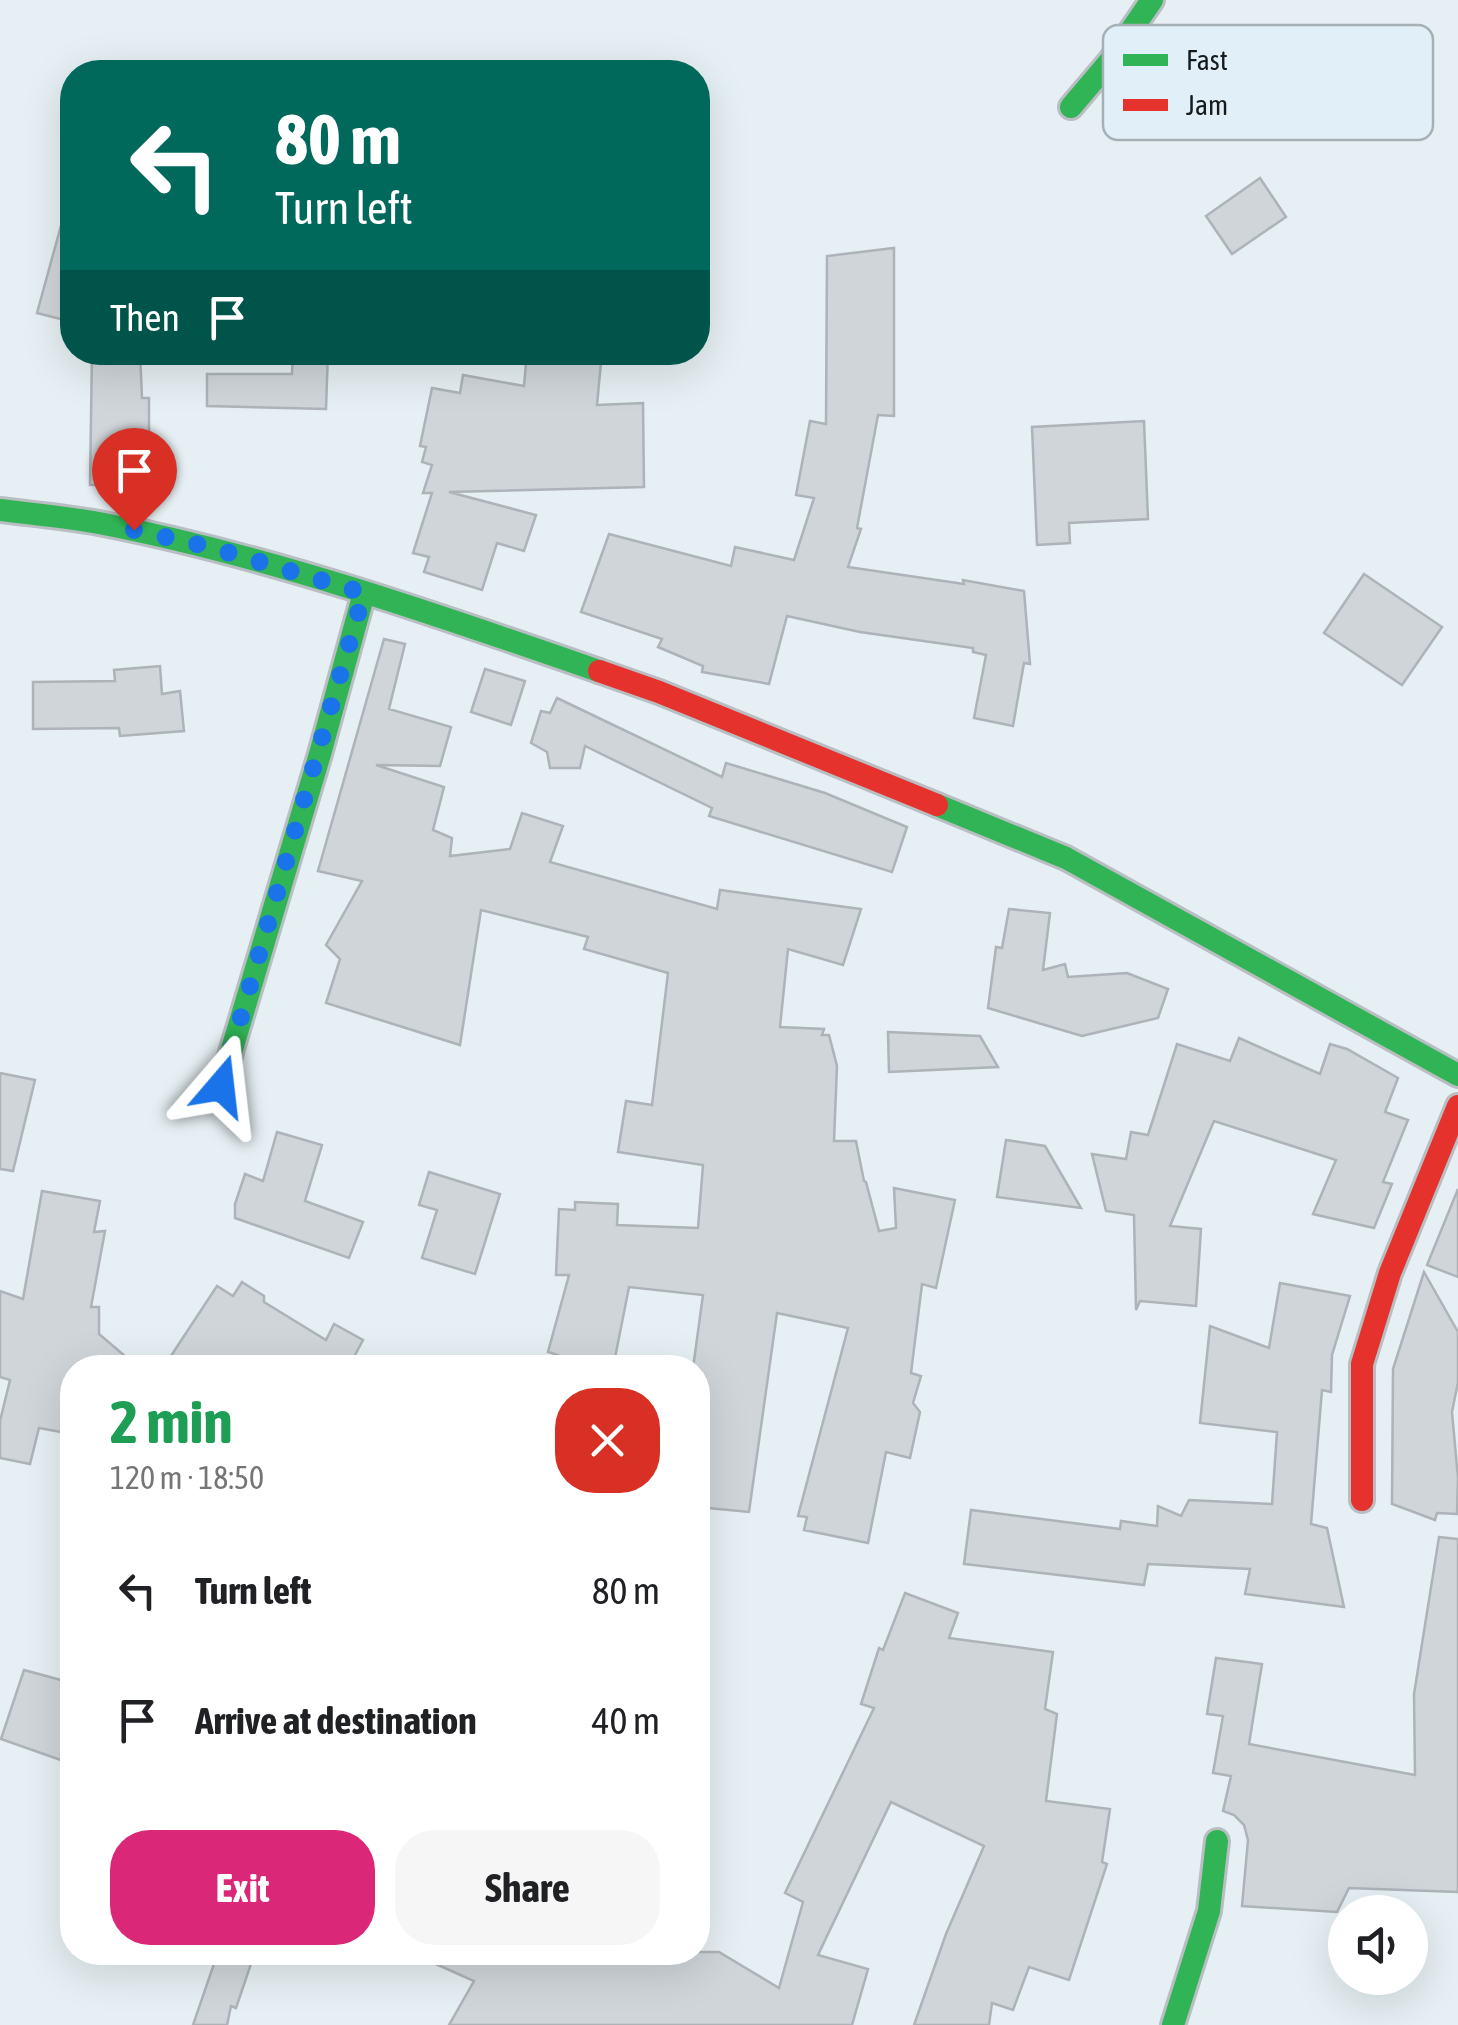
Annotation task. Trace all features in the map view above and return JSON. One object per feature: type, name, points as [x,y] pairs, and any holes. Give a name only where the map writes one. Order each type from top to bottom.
[{"type":"street","points":[[1135,25],[1152,0]]},
{"type":"street","points":[[1071,107],[1103,69]]},
{"type":"street","points":[[0,510],[95,522],[210,547],[364,593],[659,692],[1066,858],[1458,1075]]},
{"type":"street","points":[[221,1086],[364,593]]},
{"type":"street","points":[[1362,1500],[1362,1364],[1390,1273],[1458,1106]]},
{"type":"street","points":[[1173,2025],[1212,1896],[1217,1841]]},
{"type":"building","points":[[1260,178],[1286,217],[1232,254],[1206,216]]},
{"type":"building","points":[[60,229],[60,319],[37,313]]},
{"type":"building","points":[[894,248],[894,416],[878,415],[857,528],[861,529],[848,567],[1024,591],[1030,664],[1024,663],[1013,726],[974,718],[986,655],[973,652],[973,648],[860,632],[787,616],[769,684],[702,672],[703,666],[658,647],[662,639],[581,612],[609,534],[731,566],[735,547],[794,560],[814,498],[796,495],[810,421],[826,424],[827,256]]},
{"type":"building","points":[[92,365],[141,365],[142,398],[149,398],[149,433],[144,433],[146,483],[90,485]]},
{"type":"building","points":[[292,365],[328,365],[326,409],[207,406],[207,374],[292,374]]},
{"type":"building","points":[[526,365],[601,365],[597,405],[643,403],[644,487],[449,492],[536,515],[524,551],[497,543],[482,590],[424,572],[429,557],[413,553],[432,493],[423,493],[432,465],[422,462],[426,447],[420,446],[432,388],[460,393],[463,375],[524,386]]},
{"type":"building","points":[[1144,421],[1148,519],[1069,523],[1070,543],[1037,545],[1032,427]]},
{"type":"building","points":[[1364,574],[1442,627],[1402,685],[1324,633]]},
{"type":"building","points":[[384,639],[405,644],[389,709],[451,727],[440,766],[376,765],[444,787],[433,830],[452,838],[450,856],[510,849],[522,813],[563,826],[550,862],[717,909],[720,890],[861,909],[843,965],[788,949],[780,1027],[824,1029],[822,1035],[829,1035],[837,1066],[834,1141],[856,1141],[879,1231],[896,1228],[894,1188],[955,1200],[936,1288],[922,1284],[911,1373],[921,1376],[913,1403],[920,1412],[910,1458],[886,1452],[868,1543],[804,1530],[807,1517],[798,1516],[848,1328],[777,1313],[749,1512],[710,1508],[710,1355],[695,1355],[703,1295],[629,1287],[616,1355],[548,1352],[569,1275],[556,1275],[559,1209],[575,1210],[575,1202],[618,1204],[617,1225],[698,1228],[703,1165],[618,1152],[626,1101],[652,1105],[668,973],[584,949],[588,937],[481,910],[460,1045],[326,1003],[340,959],[326,945],[362,881],[318,871]]},
{"type":"building","points":[[160,666],[162,694],[180,691],[184,731],[120,736],[119,728],[33,729],[33,682],[115,681],[114,670]]},
{"type":"building","points":[[485,669],[525,681],[511,725],[471,712]]},
{"type":"building","points":[[557,698],[722,777],[726,763],[825,793],[907,827],[892,872],[709,816],[712,808],[585,746],[580,768],[550,768],[547,752],[531,743],[541,711],[550,713]]},
{"type":"building","points":[[1009,909],[1050,913],[1043,970],[1065,964],[1068,977],[1127,973],[1168,989],[1158,1018],[1082,1036],[988,1008],[996,947],[1002,948]]},
{"type":"building","points":[[888,1032],[980,1036],[998,1067],[889,1072]]},
{"type":"building","points":[[1239,1038],[1320,1074],[1330,1044],[1347,1049],[1398,1078],[1385,1112],[1408,1120],[1383,1182],[1392,1184],[1374,1228],[1313,1214],[1336,1160],[1214,1121],[1170,1226],[1201,1229],[1196,1306],[1140,1301],[1136,1310],[1134,1215],[1106,1211],[1092,1154],[1126,1159],[1131,1132],[1148,1135],[1177,1044],[1230,1061]]},
{"type":"building","points":[[0,1073],[35,1080],[13,1171],[0,1169]]},
{"type":"building","points":[[277,1132],[322,1145],[305,1201],[363,1222],[349,1258],[235,1218],[235,1204],[245,1174],[263,1181]]},
{"type":"building","points":[[1006,1140],[1045,1146],[1081,1208],[997,1197]]},
{"type":"building","points":[[429,1172],[500,1194],[475,1274],[422,1258],[437,1210],[419,1205]]},
{"type":"building","points":[[1458,1189],[1458,1277],[1427,1265]]},
{"type":"building","points":[[42,1191],[100,1201],[94,1232],[105,1231],[91,1307],[99,1307],[99,1334],[124,1355],[60,1355],[60,1432],[39,1428],[30,1464],[0,1458],[0,1421],[10,1380],[0,1377],[0,1291],[23,1299]]},
{"type":"building","points":[[1424,1272],[1458,1332],[1458,1382],[1452,1412],[1457,1514],[1437,1513],[1435,1520],[1392,1504],[1393,1369]]},
{"type":"building","points":[[242,1282],[264,1296],[264,1302],[326,1340],[334,1324],[363,1340],[355,1355],[172,1355],[217,1286],[233,1296]]},
{"type":"building","points":[[1280,1283],[1350,1296],[1332,1355],[1331,1392],[1322,1390],[1311,1524],[1327,1528],[1344,1607],[1245,1594],[1250,1569],[1148,1564],[1144,1585],[964,1564],[971,1510],[1120,1529],[1121,1521],[1157,1526],[1158,1506],[1181,1516],[1189,1500],[1272,1504],[1277,1432],[1200,1423],[1210,1326],[1269,1348]]},
{"type":"building","points":[[1439,1537],[1458,1539],[1458,1892],[1349,1888],[1346,1895],[1328,1895],[1328,1911],[1242,1906],[1248,1840],[1244,1825],[1223,1811],[1231,1776],[1213,1773],[1223,1716],[1207,1714],[1216,1658],[1262,1664],[1249,1744],[1415,1775],[1414,1694]]},
{"type":"building","points":[[905,1593],[958,1613],[949,1638],[1053,1652],[1045,1709],[1057,1714],[1046,1801],[1110,1809],[1102,1862],[1107,1864],[1069,1980],[1029,1967],[1013,2010],[992,2003],[989,2025],[914,2025],[946,1934],[984,1846],[891,1802],[818,1955],[868,1969],[852,2025],[449,2025],[474,1981],[438,1965],[710,1965],[710,1952],[719,1952],[779,1988],[803,1902],[785,1893],[874,1708],[861,1704],[879,1648],[883,1650]]},
{"type":"building","points":[[24,1670],[60,1680],[60,1760],[1,1739]]},
{"type":"building","points":[[214,1965],[251,1965],[236,2008],[231,2006],[227,2025],[193,2025]]},
{"type":"traffic: fast","points":[[1135,25],[1152,0]]},
{"type":"traffic: fast","points":[[1071,107],[1103,69]]},
{"type":"traffic: fast","points":[[0,510],[99,523],[226,552],[414,608],[599,671]]},
{"type":"traffic: fast","points":[[221,1086],[364,593]]},
{"type":"traffic: fast","points":[[937,805],[1066,858],[1458,1075]]},
{"type":"traffic: fast","points":[[1173,2025],[1209,1911],[1217,1841]]},
{"type":"traffic: jam","points":[[599,671],[937,805]]},
{"type":"traffic: jam","points":[[1362,1500],[1362,1364],[1390,1273],[1458,1106]]},
{"type":"route","points":[[134,530],[210,547],[364,593],[221,1086]]}]
